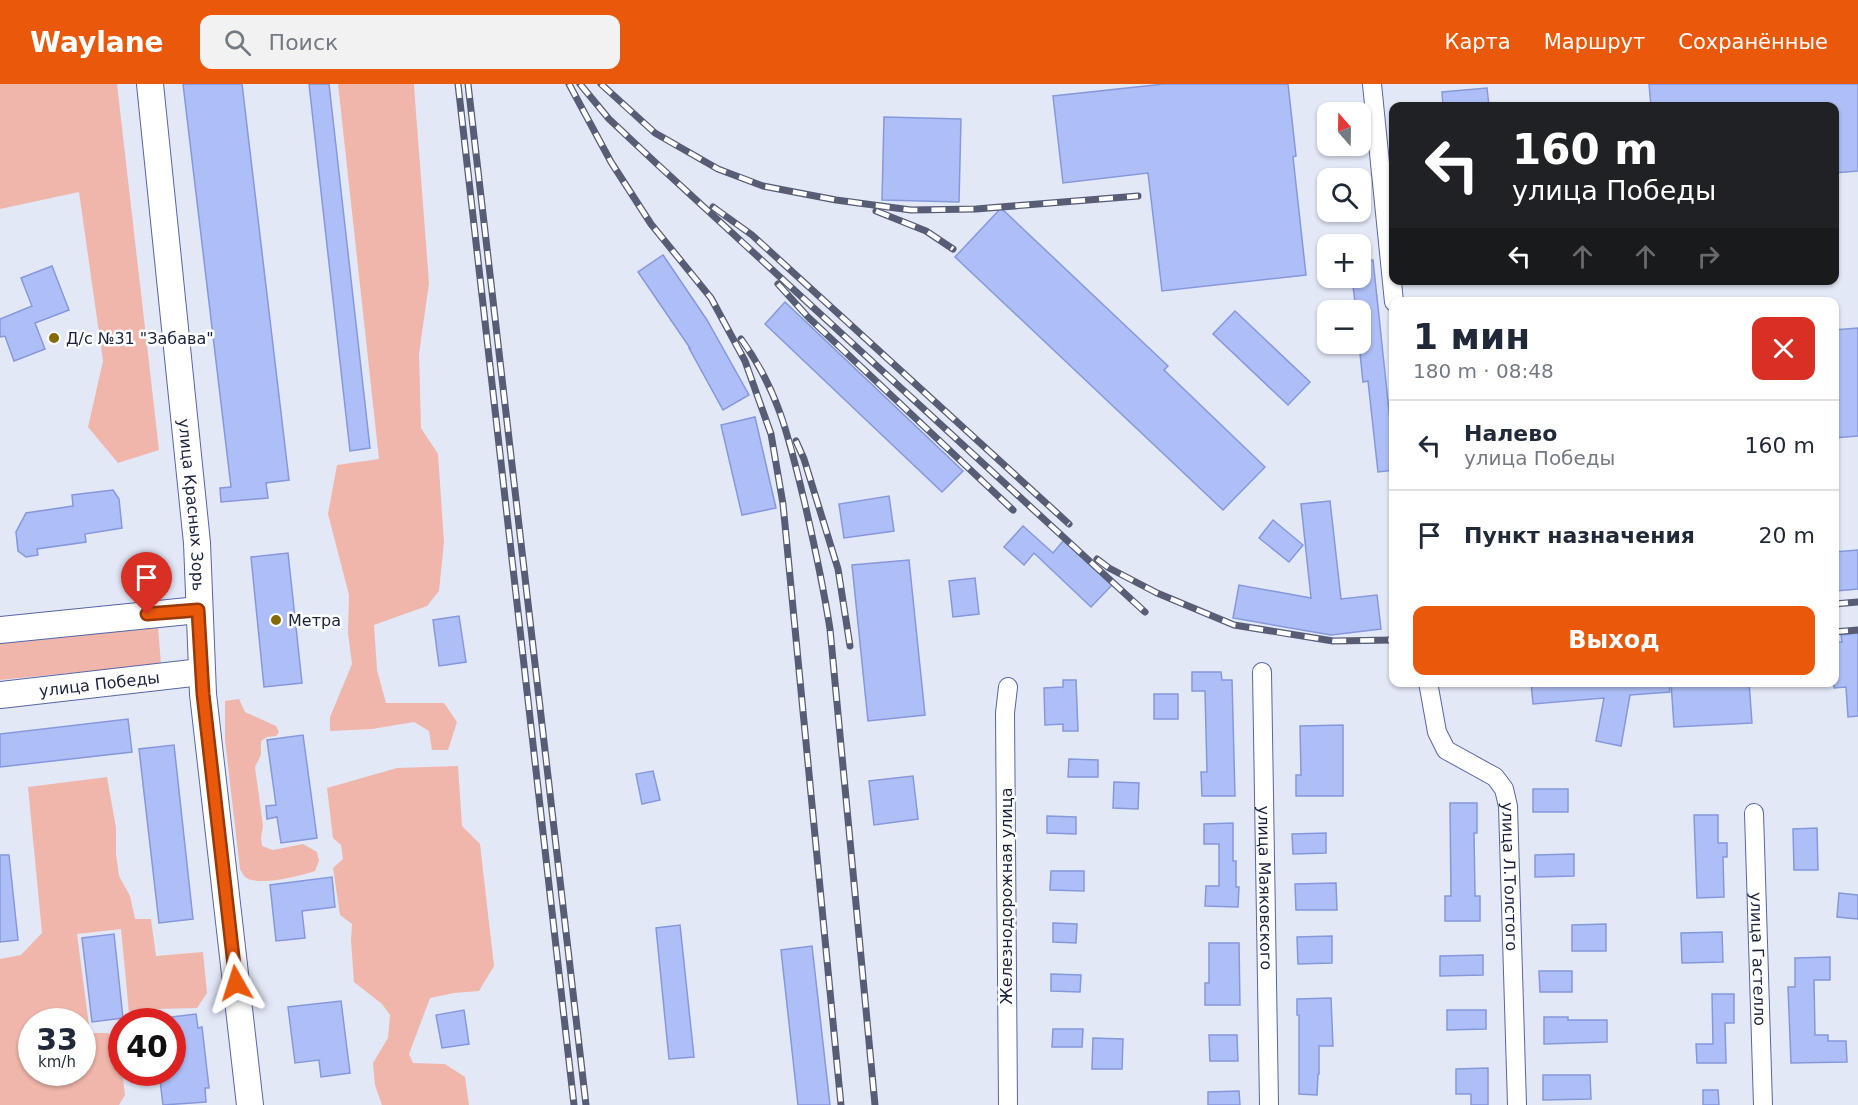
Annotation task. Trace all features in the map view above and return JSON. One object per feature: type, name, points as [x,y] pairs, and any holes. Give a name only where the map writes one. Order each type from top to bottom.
[{"type":"street","name":"улица Красных Зорь","points":[[150,84],[197,543],[201,672],[250,1105]]},
{"type":"street","points":[[1372,84],[1389,252]]},
{"type":"street","points":[[0,630],[198,610]]},
{"type":"street","name":"улица Победы","points":[[0,695],[201,672]]},
{"type":"street","name":"улица Маяковского","points":[[1262,672],[1269,1105]]},
{"type":"street","name":"Железнодорожная улица","points":[[1008,687],[1005,713],[1008,1105]]},
{"type":"street","name":"улица Л.Толстого","points":[[1429,687],[1437,732],[1446,750],[1494,777],[1504,789],[1506,798],[1517,1105]]},
{"type":"street","name":"улица Гастелло","points":[[1754,813],[1763,1105]]},
{"type":"shaded area","points":[[0,84],[117,84],[159,450],[118,463],[88,427],[103,361],[79,192],[0,209]]},
{"type":"shaded area","points":[[338,84],[414,84],[429,283],[419,354],[421,428],[438,454],[444,542],[439,591],[427,606],[374,625],[377,670],[386,703],[444,703],[457,722],[448,750],[432,750],[429,731],[414,722],[372,729],[330,731],[330,717],[352,664],[348,633],[349,595],[328,514],[337,465],[379,459]]},
{"type":"shaded area","points":[[158,627],[161,664],[0,680],[0,643]]},
{"type":"shaded area","points":[[239,699],[245,712],[276,726],[279,732],[276,736],[267,737],[261,741],[261,755],[255,767],[263,826],[262,846],[273,850],[303,844],[317,852],[319,861],[315,871],[279,880],[259,881],[245,877],[240,869],[225,740],[225,701]]},
{"type":"shaded area","points":[[458,766],[462,826],[480,844],[494,966],[479,991],[430,998],[409,1054],[413,1063],[445,1064],[465,1077],[469,1105],[382,1105],[375,1085],[373,1063],[388,1038],[390,1015],[382,1004],[354,982],[352,924],[340,915],[333,868],[343,859],[341,845],[333,838],[327,788],[397,768]]},
{"type":"shaded area","points":[[107,777],[116,828],[119,876],[130,896],[135,919],[151,919],[156,956],[203,952],[207,993],[197,1008],[129,1008],[121,929],[77,934],[87,1008],[18,1008],[18,1086],[96,1086],[96,1033],[107,1033],[108,1086],[124,1086],[125,1095],[119,1105],[0,1105],[0,959],[21,955],[42,933],[28,787]]},
{"type":"building","points":[[183,84],[242,84],[289,480],[266,483],[268,498],[221,502],[220,488],[231,487]]},
{"type":"building","points":[[309,84],[329,84],[370,448],[350,451]]},
{"type":"building","points":[[1164,84],[1288,84],[1296,156],[1293,157],[1306,275],[1162,291],[1148,173],[1063,183],[1053,96]]},
{"type":"building","points":[[1649,84],[1858,84],[1858,171],[1839,173],[1839,102],[1651,102]]},
{"type":"building","points":[[1487,88],[1489,102],[1443,102],[1442,92]]},
{"type":"building","points":[[884,117],[961,119],[959,202],[882,200]]},
{"type":"building","points":[[1001,208],[1168,366],[1164,370],[1265,467],[1223,510],[955,257]]},
{"type":"building","points":[[663,255],[707,320],[749,395],[723,410],[690,348],[638,272]]},
{"type":"building","points":[[1371,260],[1373,260],[1389,411],[1389,471],[1378,472],[1368,381],[1363,382],[1360,354],[1371,354],[1371,300],[1355,300],[1353,288],[1371,288]]},
{"type":"building","points":[[52,266],[69,310],[35,323],[45,349],[14,361],[5,336],[0,337],[0,319],[32,306],[21,278]]},
{"type":"building","points":[[785,302],[963,471],[942,492],[765,324]]},
{"type":"building","points":[[1235,311],[1310,382],[1288,405],[1213,334]]},
{"type":"building","points":[[1858,328],[1858,436],[1839,438],[1839,330]]},
{"type":"building","points":[[755,417],[776,508],[742,515],[721,425]]},
{"type":"building","points":[[113,490],[119,499],[122,528],[85,534],[86,542],[37,549],[38,555],[26,557],[18,551],[16,532],[26,513],[73,506],[72,495]]},
{"type":"building","points":[[889,496],[894,531],[844,538],[839,504]]},
{"type":"building","points":[[1330,501],[1341,599],[1377,595],[1381,629],[1331,635],[1233,618],[1239,585],[1311,598],[1301,504]]},
{"type":"building","points":[[1273,520],[1303,545],[1289,562],[1259,538]]},
{"type":"building","points":[[1023,526],[1053,553],[1064,540],[1112,585],[1091,607],[1034,553],[1024,565],[1004,547]]},
{"type":"building","points":[[1858,550],[1858,589],[1839,591],[1839,552]]},
{"type":"building","name":"Метра","points":[[288,553],[302,683],[264,687],[251,557]]},
{"type":"building","points":[[909,560],[925,715],[868,721],[852,565]]},
{"type":"building","points":[[975,578],[979,614],[953,617],[949,581]]},
{"type":"building","points":[[459,616],[466,662],[439,666],[433,620]]},
{"type":"building","points":[[1858,633],[1858,716],[1848,717],[1846,687],[1834,688],[1839,687],[1841,635]]},
{"type":"building","points":[[1192,672],[1221,672],[1222,680],[1232,680],[1235,796],[1202,796],[1201,772],[1207,772],[1205,691],[1192,691]]},
{"type":"building","points":[[1063,680],[1076,680],[1078,731],[1063,731],[1063,724],[1045,725],[1044,688],[1063,687]]},
{"type":"building","points":[[1531,687],[1670,687],[1670,692],[1630,695],[1621,746],[1596,741],[1604,698],[1533,704]]},
{"type":"building","points":[[1671,687],[1749,687],[1752,723],[1674,727]]},
{"type":"building","points":[[1154,694],[1178,694],[1178,719],[1154,719]]},
{"type":"building","points":[[128,719],[132,752],[0,767],[0,734]]},
{"type":"building","points":[[1343,725],[1343,796],[1296,796],[1296,775],[1301,775],[1300,726]]},
{"type":"building","points":[[303,735],[317,838],[281,843],[277,817],[267,819],[266,806],[276,805],[267,740]]},
{"type":"building","points":[[174,745],[193,919],[159,923],[139,749]]},
{"type":"building","points":[[1069,759],[1098,760],[1098,777],[1068,777]]},
{"type":"building","points":[[653,771],[660,800],[642,804],[636,774]]},
{"type":"building","points":[[913,776],[918,819],[874,825],[869,781]]},
{"type":"building","points":[[1114,782],[1139,783],[1138,809],[1113,808]]},
{"type":"building","points":[[1533,789],[1568,789],[1568,812],[1533,812]]},
{"type":"building","points":[[1450,803],[1477,803],[1477,833],[1474,833],[1475,896],[1480,896],[1480,921],[1445,921],[1445,896],[1451,896]]},
{"type":"building","points":[[1694,815],[1718,815],[1718,843],[1727,843],[1727,857],[1723,857],[1724,897],[1697,898]]},
{"type":"building","points":[[1047,816],[1076,817],[1076,834],[1047,833]]},
{"type":"building","points":[[1233,823],[1233,861],[1236,861],[1236,887],[1239,887],[1238,907],[1205,906],[1206,886],[1219,886],[1219,844],[1204,844],[1204,824]]},
{"type":"building","points":[[1817,828],[1818,870],[1794,870],[1793,829]]},
{"type":"building","points":[[1326,833],[1326,853],[1293,854],[1292,834]]},
{"type":"building","points":[[1574,854],[1574,876],[1535,877],[1535,855]]},
{"type":"building","points":[[0,855],[9,855],[18,940],[0,942]]},
{"type":"building","points":[[1051,871],[1084,871],[1084,891],[1050,890]]},
{"type":"building","points":[[332,877],[335,907],[302,911],[305,938],[276,941],[270,885]]},
{"type":"building","points":[[1336,883],[1337,910],[1296,910],[1295,884]]},
{"type":"building","points":[[1839,893],[1858,895],[1858,919],[1837,917]]},
{"type":"building","points":[[1053,923],[1077,924],[1076,943],[1053,942]]},
{"type":"building","points":[[1606,924],[1606,951],[1572,951],[1572,925]]},
{"type":"building","points":[[680,925],[694,1057],[669,1059],[656,928]]},
{"type":"building","points":[[1722,932],[1723,962],[1682,963],[1681,933]]},
{"type":"building","points":[[114,934],[122,1008],[108,1008],[108,1020],[96,1021],[96,1008],[90,1008],[82,938]]},
{"type":"building","points":[[1332,936],[1332,963],[1298,964],[1297,937]]},
{"type":"building","points":[[1209,943],[1239,943],[1240,1005],[1205,1005],[1205,983],[1209,983]]},
{"type":"building","points":[[812,946],[830,1105],[798,1105],[781,950]]},
{"type":"building","points":[[1483,955],[1483,975],[1440,976],[1440,956]]},
{"type":"building","points":[[1830,957],[1830,980],[1814,980],[1815,1035],[1828,1035],[1828,1041],[1846,1041],[1847,1062],[1791,1063],[1788,987],[1795,987],[1795,958]]},
{"type":"building","points":[[1539,971],[1572,971],[1572,992],[1540,992]]},
{"type":"building","points":[[1051,974],[1081,975],[1080,992],[1051,991]]},
{"type":"building","points":[[1712,994],[1734,994],[1734,1023],[1725,1023],[1726,1063],[1697,1063],[1696,1044],[1713,1044]]},
{"type":"building","points":[[1331,998],[1333,1046],[1319,1046],[1317,1095],[1299,1094],[1297,999]]},
{"type":"building","points":[[341,1001],[350,1073],[321,1077],[319,1060],[295,1063],[288,1007]]},
{"type":"building","points":[[464,1010],[469,1044],[442,1048],[436,1015]]},
{"type":"building","points":[[1447,1010],[1486,1010],[1486,1029],[1447,1030]]},
{"type":"building","points":[[196,1014],[198,1028],[202,1027],[209,1088],[205,1088],[206,1102],[163,1105],[161,1086],[186,1086],[186,1015]]},
{"type":"building","points":[[1544,1017],[1568,1017],[1568,1020],[1607,1020],[1607,1042],[1544,1044]]},
{"type":"building","points":[[1053,1029],[1083,1029],[1082,1047],[1052,1047]]},
{"type":"building","points":[[1209,1035],[1237,1035],[1238,1061],[1210,1061]]},
{"type":"building","points":[[1093,1038],[1123,1039],[1122,1069],[1092,1069]]},
{"type":"building","points":[[1488,1068],[1488,1105],[1471,1105],[1471,1094],[1456,1094],[1456,1069]]},
{"type":"building","points":[[1543,1075],[1590,1075],[1591,1099],[1543,1100]]},
{"type":"building","points":[[1703,1090],[1718,1090],[1719,1105],[1703,1105]]},
{"type":"building","points":[[1239,1091],[1240,1105],[1208,1105],[1208,1092]]},
{"type":"railway","points":[[458,84],[574,1105]]},
{"type":"railway","points":[[468,84],[586,1105]]},
{"type":"railway","points":[[569,84],[611,162],[651,224],[711,298],[745,361],[771,434],[783,504],[841,1105]]},
{"type":"railway","points":[[580,84],[609,119],[657,164],[1145,612]]},
{"type":"railway","points":[[601,84],[655,133],[718,169],[763,186],[836,200],[911,210],[976,209],[1138,196]]},
{"type":"railway","points":[[713,207],[752,235],[1069,524]]},
{"type":"railway","points":[[876,211],[926,231],[953,249]]},
{"type":"railway","points":[[778,284],[808,317],[1013,510]]},
{"type":"railway","points":[[741,339],[765,378],[781,416],[808,516],[830,629],[875,1105]]},
{"type":"railway","points":[[796,441],[804,459],[838,569],[850,646]]},
{"type":"railway","points":[[1097,559],[1109,568],[1157,593],[1234,625],[1333,641],[1389,640]]},
{"type":"railway","points":[[1839,604],[1858,602]]},
{"type":"railway","points":[[1839,632],[1858,630]]},
{"type":"place","name":"Д/с №31 \"Забава\"","points":[[54,338]]},
{"type":"place","name":"Метра","points":[[276,620]]},
{"type":"route","points":[[147,614],[198,610],[203,694],[236,983]]}]
